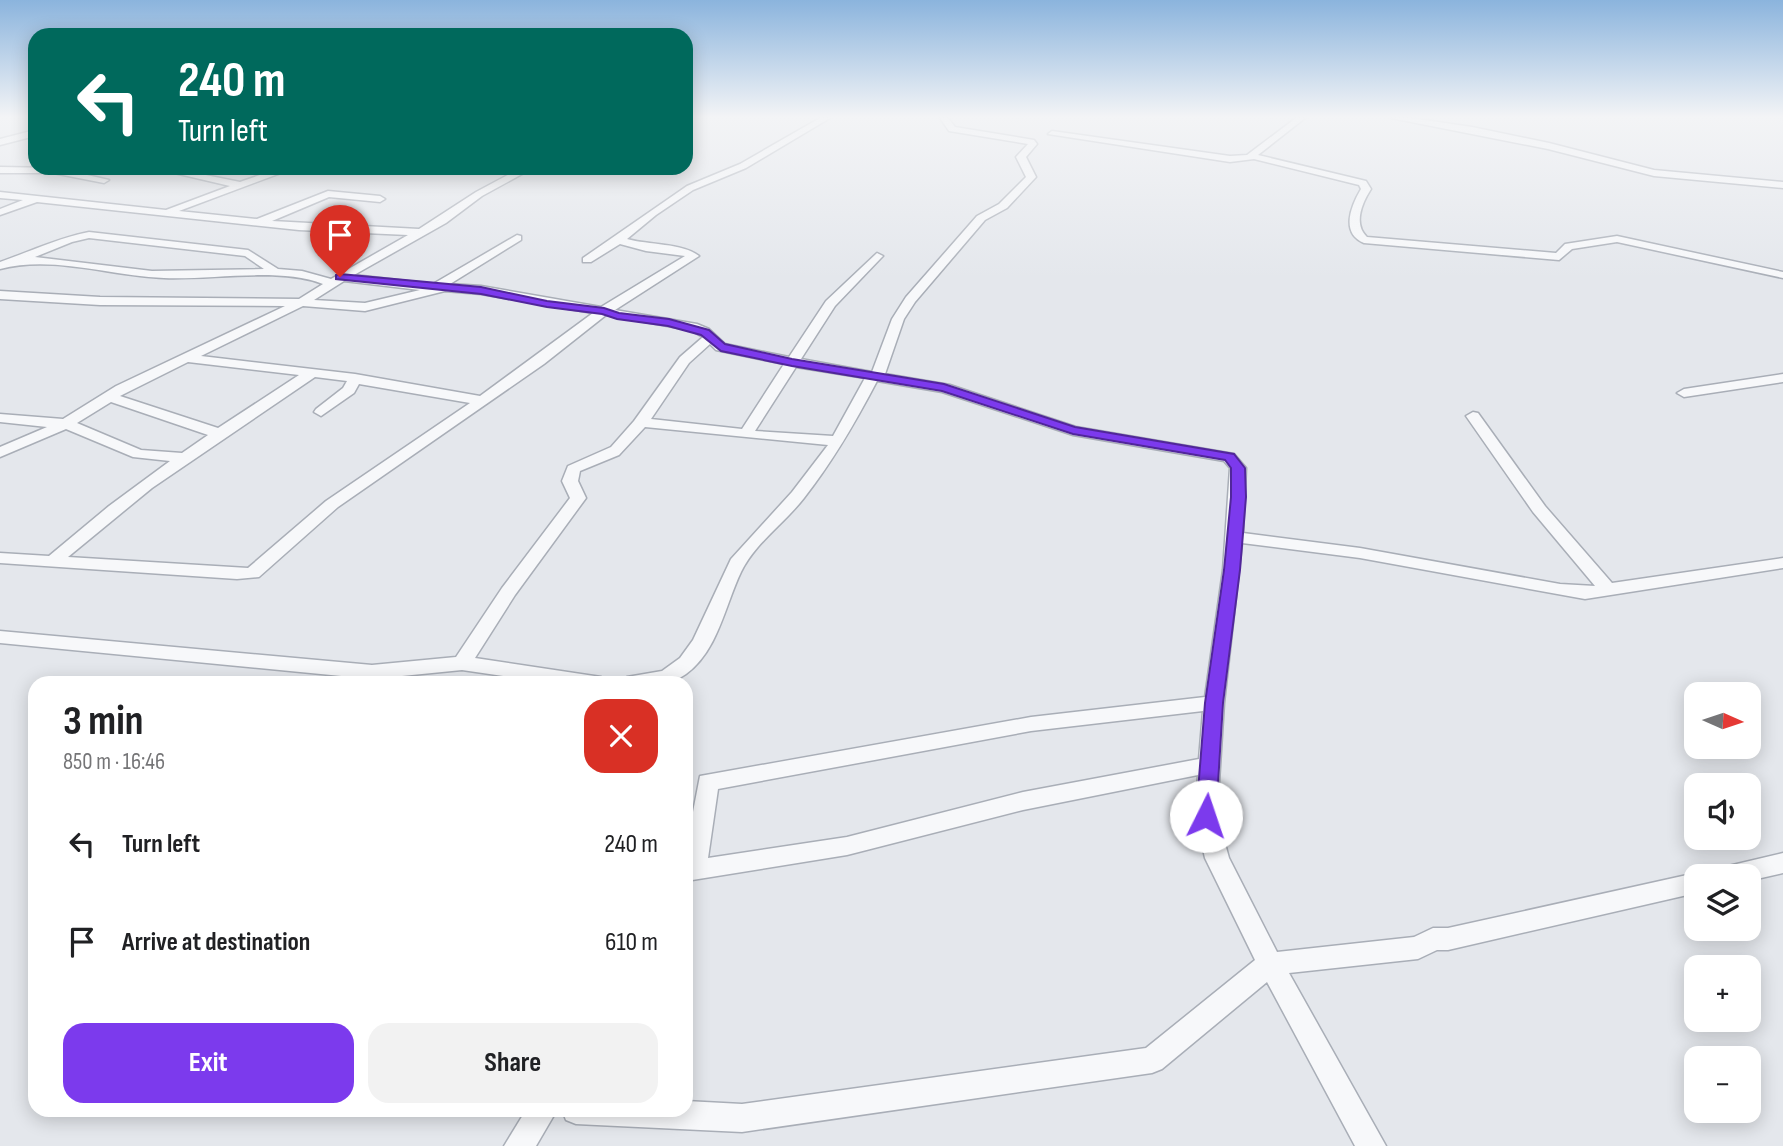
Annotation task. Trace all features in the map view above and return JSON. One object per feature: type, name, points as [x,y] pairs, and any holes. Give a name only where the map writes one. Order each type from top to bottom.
[{"type":"street","points":[[587,260],[690,188],[730,171]]},
{"type":"street","points":[[670,676],[687,662],[710,626],[718,601],[738,562],[797,496],[838,441],[875,376],[898,319],[911,300],[981,218],[1003,206],[1028,181],[1032,174],[1030,171]]},
{"type":"street","points":[[1314,171],[1363,183],[1366,188],[1355,212],[1357,234],[1364,240],[1559,257],[1566,247],[1617,239],[1783,275]]},
{"type":"street","points":[[1648,171],[1783,185]]},
{"type":"street","points":[[78,175],[104,180]]},
{"type":"street","points":[[193,175],[239,184]]},
{"type":"street","points":[[167,212],[267,175]]},
{"type":"street","points":[[0,452],[66,424],[121,389],[300,303],[335,280],[442,221],[480,194],[515,175]]},
{"type":"street","points":[[259,223],[328,194],[380,199]]},
{"type":"street","points":[[0,195],[333,230],[421,232]]},
{"type":"street","points":[[0,212],[35,200]]},
{"type":"street","points":[[0,266],[69,239],[89,235],[248,253],[275,272]]},
{"type":"street","points":[[0,295],[100,301],[300,303],[375,307],[435,288],[517,238]]},
{"type":"street","points":[[0,558],[237,575],[253,573],[332,504],[539,361],[604,311],[693,256],[682,251],[646,248],[619,240]]},
{"type":"street","points":[[747,432],[830,304],[877,256]]},
{"type":"street","points":[[21,259],[94,268],[205,275],[275,272],[335,280],[481,290],[547,304],[693,327],[705,332],[709,339],[721,347],[944,388],[1073,430],[1229,457],[1238,468],[1235,537],[1214,703],[1206,816],[1217,858],[1270,964],[1371,1146]]},
{"type":"street","points":[[462,663],[508,592],[578,498],[570,481],[573,468],[587,460],[614,452],[643,422],[670,376],[692,350],[709,339]]},
{"type":"street","points":[[188,358],[350,377],[480,400]]},
{"type":"street","points":[[54,561],[93,524],[181,457],[313,373]]},
{"type":"street","points":[[1684,393],[1783,378]]},
{"type":"street","points":[[321,412],[349,390],[356,380]]},
{"type":"street","points":[[110,397],[218,433]]},
{"type":"street","points":[[1473,416],[1539,509],[1608,590]]},
{"type":"street","points":[[0,418],[66,424],[138,454],[181,457]]},
{"type":"street","points":[[643,422],[764,436],[838,441]]},
{"type":"street","points":[[1235,537],[1360,553],[1585,593],[1783,563]]},
{"type":"street","points":[[0,637],[372,671],[462,663],[546,676]]},
{"type":"street","points":[[693,855],[708,782],[1031,724],[1214,703]]},
{"type":"street","points":[[693,870],[848,846],[1024,801],[1210,765]]},
{"type":"street","points":[[1761,868],[1783,863]]},
{"type":"street","points":[[693,1116],[742,1118],[1152,1060],[1270,964],[1418,948],[1433,939],[1448,939],[1684,886]]},
{"type":"street","points":[[519,1146],[538,1117]]},
{"type":"route","points":[[340,277],[435,288],[481,290],[547,304],[604,311],[617,316],[669,322],[705,332],[709,339],[721,347],[944,388],[1073,430],[1112,439],[1229,457],[1238,468],[1238,497],[1232,570],[1214,703],[1206,816]]}]
